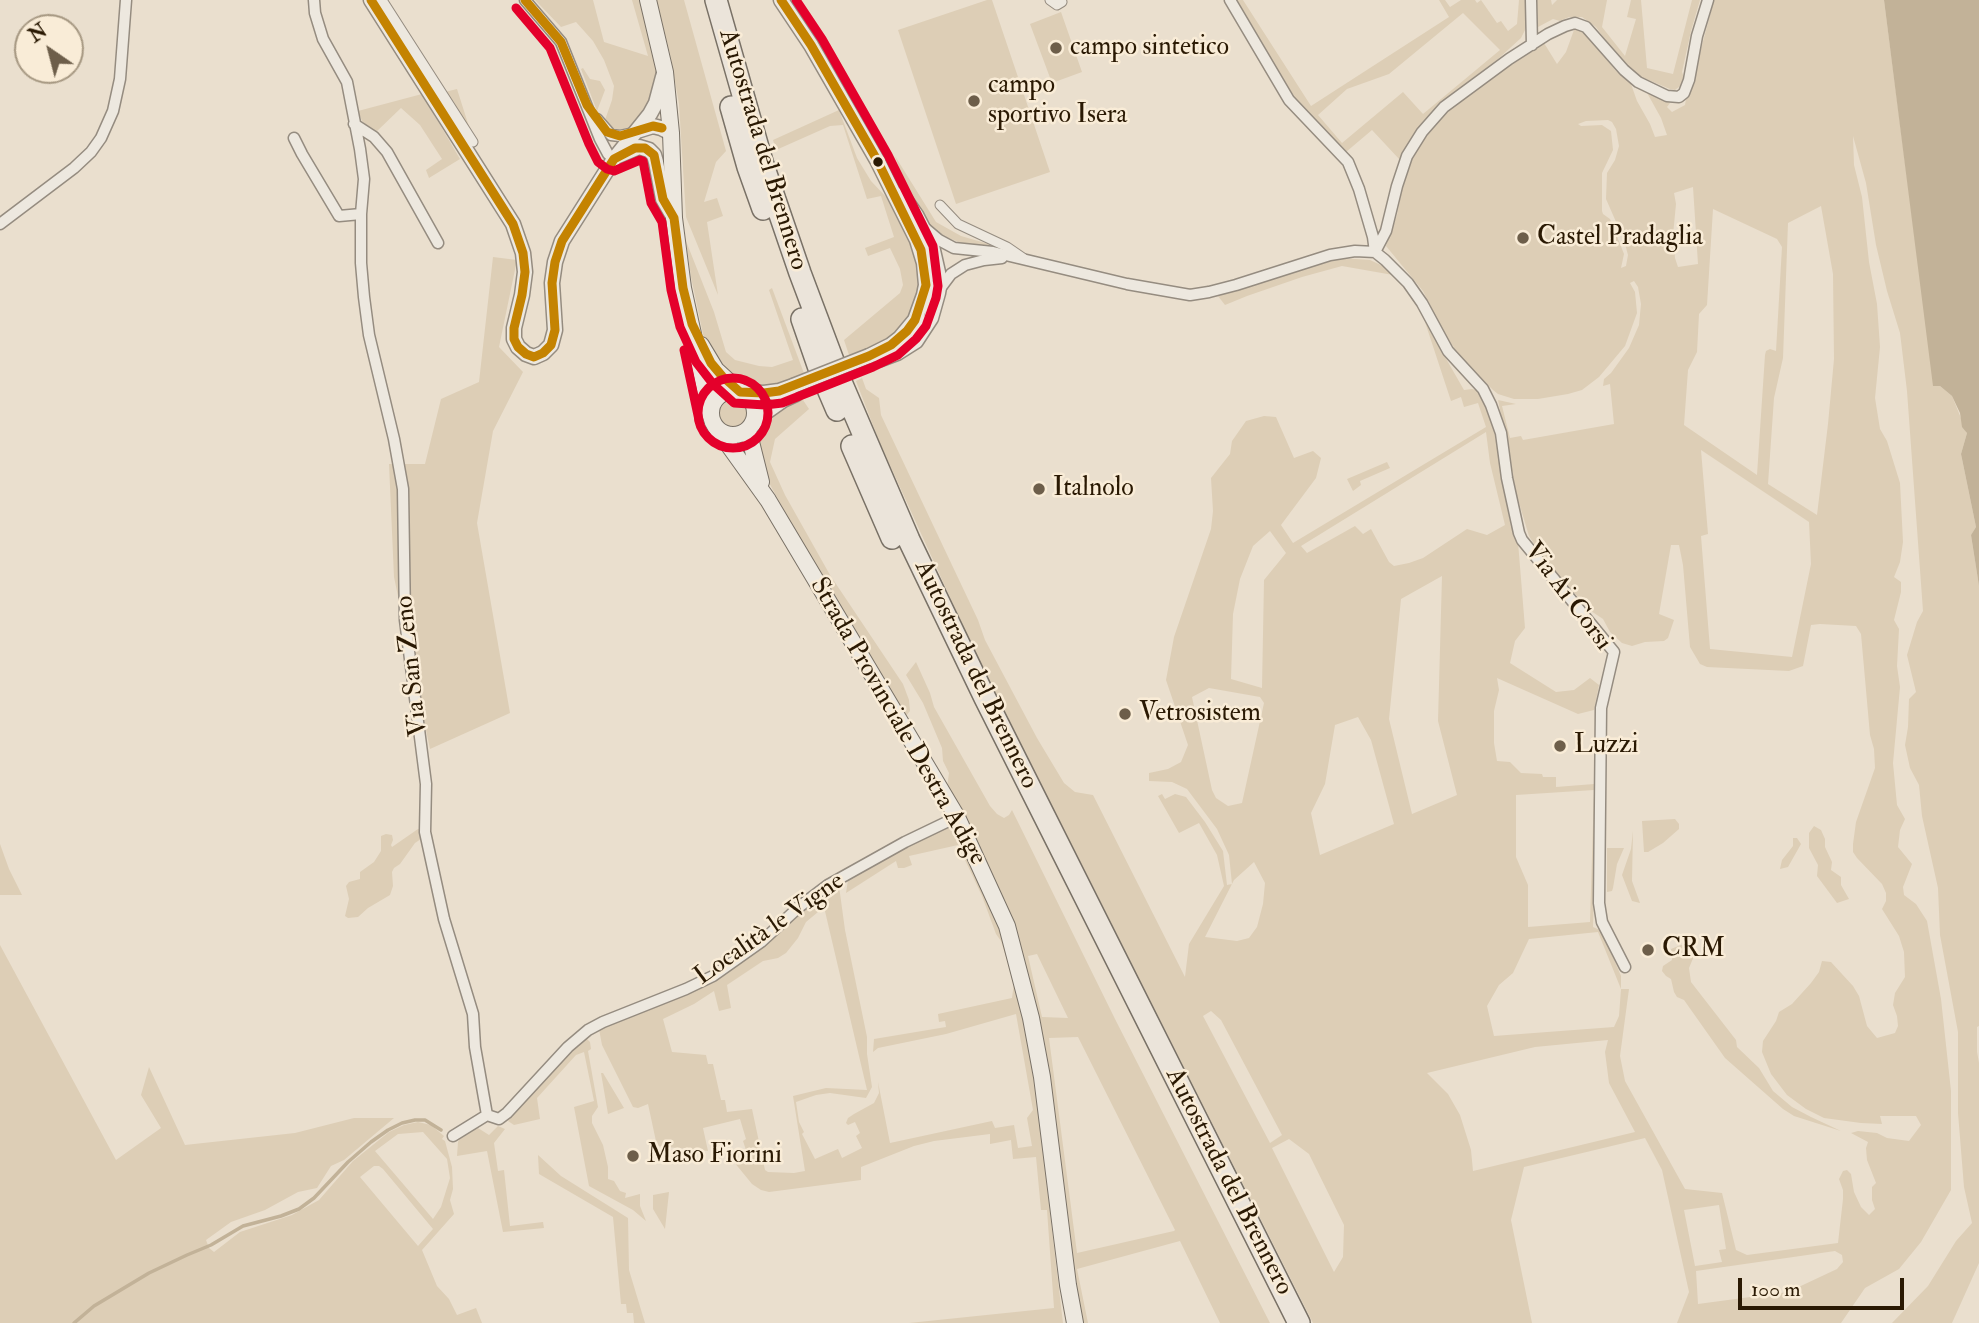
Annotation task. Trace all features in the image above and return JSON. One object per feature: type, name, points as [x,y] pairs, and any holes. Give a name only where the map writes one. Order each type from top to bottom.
[{"type":"highway","name":"Autostrada del Brennero","points":[[702,0],[748,167],[820,368],[868,484],[972,704],[1284,1323]]},
{"type":"highway","name":"Autostrada del Brennero","points":[[716,0],[763,165],[800,273],[841,382],[909,540],[985,698],[1299,1323]]},
{"type":"main road","name":"Strada Provinciale Destra Adige","points":[[648,0],[664,72],[671,134],[674,218],[683,288],[713,421],[768,500],[957,817],[1007,926],[1031,1018],[1042,1077],[1075,1323]]},
{"type":"main road","name":"Strada Provinciale Destra Adige","points":[[692,324],[711,363],[740,392]]},
{"type":"main road","points":[[727,392],[740,392],[751,399],[756,411],[751,427],[739,435],[728,435],[713,421],[713,404],[727,392]]},
{"type":"main road","name":"Strada Provinciale Destra Adige","points":[[751,427],[755,465],[768,500]]},
{"type":"street","points":[[0,223],[74,169],[101,138],[113,111],[120,79],[126,0]]},
{"type":"street","name":"Via San Zeno","points":[[314,0],[323,39],[347,82],[360,149],[364,179],[361,214],[364,297],[369,335],[403,489],[405,620],[426,784],[425,832],[444,919],[473,1014],[475,1047],[487,1115]]},
{"type":"street","points":[[371,0],[513,224],[523,253],[525,272],[514,339],[526,354],[534,357],[551,345],[555,330],[552,283],[562,241],[614,159],[656,103],[664,72]]},
{"type":"street","points":[[382,0],[473,142]]},
{"type":"street","points":[[525,0],[561,42],[600,139],[614,159]]},
{"type":"street","points":[[781,0],[811,45],[877,160],[920,250],[932,287]]},
{"type":"street","points":[[1050,0],[1057,5],[1062,2]]},
{"type":"street","points":[[1230,0],[1289,100],[1348,162],[1359,189],[1375,252]]},
{"type":"street","points":[[1531,0],[1532,44]]},
{"type":"street","points":[[1375,252],[1386,231],[1407,156],[1422,132],[1444,107],[1532,44],[1575,23],[1586,27],[1638,82],[1667,96],[1679,97],[1684,93],[1689,80],[1697,36],[1708,0]]},
{"type":"street","points":[[587,105],[611,135],[620,136],[653,126],[671,134]]},
{"type":"street","points":[[354,124],[374,137],[387,152],[438,243]]},
{"type":"street","points":[[295,138],[339,216],[361,214]]},
{"type":"street","points":[[614,159],[635,148],[649,150],[654,155],[663,199],[674,218]]},
{"type":"street","points":[[740,392],[794,390],[870,360],[907,331],[932,287],[940,281],[932,246],[923,226],[877,160]]},
{"type":"street","points":[[940,205],[958,224],[1007,247],[1025,259]]},
{"type":"street","points":[[923,226],[946,245],[993,252],[1128,284],[1190,295],[1236,285],[1330,255],[1355,251],[1375,252]]},
{"type":"street","points":[[936,263],[944,255],[958,248]]},
{"type":"street","points":[[920,250],[936,263],[968,265]]},
{"type":"street","name":"Via Ai Corsi","points":[[1375,252],[1415,293],[1448,351],[1483,389],[1501,433],[1507,478],[1522,540],[1614,652],[1601,708],[1599,903],[1602,922],[1625,967]]},
{"type":"street","points":[[932,287],[968,265],[994,258],[1025,259]]},
{"type":"street","points":[[751,427],[758,417],[794,390]]},
{"type":"street","name":"Località le Vigne","points":[[453,1136],[487,1115],[499,1119],[507,1113],[568,1047],[588,1030],[713,976],[761,942],[799,907],[828,886],[914,837],[957,817]]},
{"type":"shaded area","points":[[535,0],[593,0],[604,42],[648,56],[632,0],[641,0],[658,78],[651,102],[633,128],[618,131],[607,125],[605,120],[614,86],[593,41],[576,22],[561,27]]},
{"type":"shaded area","points":[[656,0],[684,0],[726,151],[716,162],[704,202],[717,198],[723,216],[707,222],[718,295],[686,217],[679,104],[671,58]]},
{"type":"shaded area","name":"campo sportivo Isera","points":[[992,0],[1050,172],[956,204],[898,30]]},
{"type":"shaded area","points":[[1235,0],[1243,0],[1311,106],[1449,17],[1439,0],[1445,0],[1450,7],[1461,0],[1475,0],[1477,3],[1481,0],[1497,23],[1501,21],[1508,31],[1517,24],[1519,0],[1526,0],[1526,28],[1521,38],[1427,118],[1416,131],[1400,160],[1372,130],[1346,152],[1293,97]],"holes":[[[1463,13],[1500,50],[1423,114],[1403,92],[1342,143],[1318,115],[1347,89],[1389,74]]]},
{"type":"shaded area","points":[[1534,0],[1551,0],[1552,5],[1557,0],[1607,0],[1602,27],[1625,56],[1636,19],[1627,17],[1631,0],[1641,0],[1647,68],[1673,74],[1692,0],[1700,0],[1682,72],[1683,84],[1675,90],[1639,76],[1617,56],[1596,27],[1582,17],[1569,17],[1560,21],[1553,19],[1536,26]]},
{"type":"shaded area","points":[[1714,0],[1884,0],[1934,386],[1940,386],[1952,396],[1967,433],[1961,454],[1976,527],[1971,535],[1979,586],[1979,1263],[1952,1323],[1892,1323],[1928,1286],[1956,1241],[1972,1223],[1964,1187],[1958,1113],[1958,1032],[1940,935],[1938,888],[1922,816],[1919,785],[1910,768],[1905,745],[1909,699],[1916,692],[1907,655],[1923,611],[1907,391],[1900,333],[1876,245],[1866,183],[1853,136],[1854,165],[1862,197],[1877,304],[1880,347],[1875,398],[1880,429],[1887,441],[1900,483],[1903,542],[1894,577],[1901,582],[1901,592],[1894,620],[1899,629],[1897,666],[1900,687],[1893,763],[1897,805],[1905,819],[1900,830],[1898,847],[1912,864],[1903,887],[1904,895],[1916,904],[1927,921],[1941,999],[1951,1091],[1951,1190],[1921,1242],[1899,1269],[1865,1288],[1841,1323],[1677,1323],[1689,1292],[1662,1170],[1645,1138],[1524,1167],[1511,1220],[1532,1323],[1313,1323],[978,659],[879,441],[856,381],[862,378],[866,389],[879,398],[881,415],[985,640],[1037,738],[1064,783],[1075,792],[1093,795],[1185,977],[1189,944],[1224,886],[1217,855],[1199,823],[1179,833],[1158,796],[1162,794],[1165,799],[1175,794],[1186,797],[1223,851],[1227,885],[1232,884],[1229,855],[1217,829],[1187,789],[1172,782],[1149,781],[1149,773],[1168,769],[1181,762],[1188,745],[1166,680],[1174,637],[1211,529],[1211,478],[1230,454],[1232,441],[1246,421],[1264,416],[1276,417],[1294,458],[1313,451],[1321,458],[1316,478],[1281,525],[1293,543],[1486,427],[1478,403],[1464,407],[1461,397],[1451,401],[1425,322],[1464,390],[1479,391],[1493,423],[1511,527],[1518,542],[1525,628],[1515,641],[1510,663],[1556,692],[1574,690],[1590,678],[1599,685],[1594,710],[1578,714],[1497,678],[1499,690],[1494,711],[1494,743],[1497,761],[1510,762],[1521,773],[1556,777],[1556,787],[1594,784],[1594,790],[1597,790],[1593,927],[1602,931],[1621,976],[1621,989],[1629,989],[1620,1056],[1625,1081],[1685,1189],[1722,1193],[1736,1250],[1747,1255],[1838,1243],[1843,1199],[1839,1179],[1843,1171],[1847,1170],[1851,1174],[1854,1192],[1861,1207],[1869,1215],[1875,1209],[1872,1187],[1876,1183],[1867,1160],[1868,1142],[1851,1133],[1877,1133],[1887,1138],[1909,1141],[1921,1125],[1916,1116],[1880,1116],[1882,1124],[1824,1118],[1787,1095],[1771,1074],[1762,1052],[1763,1041],[1779,1012],[1792,1004],[1811,983],[1819,972],[1822,961],[1831,962],[1853,986],[1859,996],[1867,1026],[1877,1038],[1895,1033],[1898,1026],[1893,1005],[1895,993],[1905,977],[1904,952],[1899,936],[1882,909],[1886,893],[1882,884],[1853,852],[1856,822],[1875,768],[1861,634],[1856,626],[1811,625],[1803,666],[1789,671],[1707,667],[1700,664],[1690,647],[1679,545],[1671,545],[1659,614],[1674,620],[1668,638],[1632,646],[1622,643],[1610,632],[1603,619],[1591,611],[1545,561],[1529,536],[1517,496],[1498,400],[1516,404],[1502,406],[1510,438],[1521,436],[1523,440],[1614,424],[1610,384],[1603,386],[1604,379],[1629,348],[1639,325],[1641,304],[1638,287],[1634,281],[1630,283],[1635,292],[1637,313],[1625,346],[1599,377],[1582,390],[1568,394],[1538,399],[1514,399],[1498,394],[1460,357],[1443,331],[1423,291],[1386,246],[1397,215],[1404,180],[1414,154],[1429,131],[1475,89],[1544,43],[1557,64],[1566,52],[1574,30],[1580,30],[1589,36],[1615,70],[1631,84],[1655,137],[1667,135],[1646,91],[1670,103],[1667,107],[1672,112],[1685,105],[1695,82],[1697,64]],"holes":[[[1608,120],[1616,129],[1619,146],[1607,173],[1606,199],[1628,255],[1626,266],[1621,268],[1624,254],[1610,219],[1602,211],[1602,173],[1613,150],[1611,131],[1602,125],[1578,124]],[[1693,187],[1698,264],[1678,267],[1673,235],[1676,204],[1674,193]],[[1821,206],[1833,274],[1834,359],[1817,515],[1768,484],[1774,398],[1783,358],[1788,223]],[[1713,209],[1777,239],[1782,247],[1776,351],[1770,349],[1765,355],[1757,475],[1684,425],[1688,370],[1697,352],[1699,314],[1707,305]],[[1486,432],[1490,463],[1505,525],[1487,535],[1467,529],[1423,558],[1394,566],[1389,562],[1371,529],[1363,534],[1355,526],[1307,553],[1301,546]],[[1701,450],[1809,522],[1811,564],[1792,657],[1710,649],[1701,536],[1708,534]],[[1270,531],[1286,553],[1264,580],[1262,688],[1231,679],[1233,614],[1240,579],[1253,546]],[[1442,576],[1438,721],[1457,795],[1412,814],[1389,719],[1401,599]],[[1209,688],[1260,697],[1264,703],[1242,803],[1228,806],[1216,798],[1192,697]],[[1358,717],[1371,740],[1394,824],[1320,855],[1311,813],[1325,784],[1335,725]],[[1594,790],[1590,922],[1528,927],[1528,885],[1516,857],[1516,795]],[[1254,862],[1265,883],[1257,927],[1249,938],[1237,941],[1205,937],[1234,880]],[[1598,932],[1621,989],[1619,1016],[1614,1027],[1494,1036],[1487,1006],[1499,985],[1513,973],[1529,939]],[[1211,1011],[1221,1020],[1282,1135],[1270,1143],[1203,1016]],[[1608,1040],[1605,1052],[1609,1083],[1635,1132],[1473,1171],[1471,1150],[1460,1115],[1448,1094],[1427,1073],[1535,1047]],[[1289,1139],[1309,1154],[1344,1225],[1343,1257],[1334,1272],[1272,1148]],[[1719,1205],[1726,1249],[1719,1250],[1722,1262],[1695,1266],[1684,1210]],[[1835,1251],[1842,1255],[1843,1262],[1837,1269],[1788,1292],[1698,1304],[1696,1271]]]},
{"type":"shaded area","points":[[1884,0],[1979,0],[1979,586],[1971,535],[1976,527],[1961,454],[1967,433],[1962,427],[1960,413],[1952,396],[1940,386],[1933,386]]},
{"type":"shaded area","name":"campo sintetico","points":[[1061,12],[1082,72],[1052,83],[1030,24]]},
{"type":"shaded area","points":[[583,68],[590,79],[600,81],[605,90],[597,111],[581,69]]},
{"type":"shaded area","points":[[457,89],[471,133],[445,92]]},
{"type":"shaded area","points":[[422,94],[460,159],[429,178],[426,170],[442,159],[420,125],[401,108],[375,133],[362,121],[358,111]]},
{"type":"shaded area","points":[[839,110],[857,158],[871,181],[889,200],[911,243],[919,275],[919,287],[907,321],[883,343],[850,358],[844,340],[900,293],[903,285],[900,269],[890,248],[868,256],[865,248],[894,237],[881,196],[867,199],[843,125],[830,126],[776,150],[773,140]]},
{"type":"shaded area","points":[[895,156],[936,222],[961,236],[992,245],[966,245],[944,236],[929,225],[904,181]]},
{"type":"shaded area","points":[[686,241],[714,312],[726,352],[735,360],[759,366],[772,367],[793,360],[769,290],[772,288],[805,376],[779,387],[746,386],[735,382],[710,353],[703,334]]},
{"type":"shaded area","points":[[493,257],[517,260],[499,347],[523,372],[493,431],[477,523],[510,713],[430,749],[394,577],[389,464],[425,464],[441,399],[479,382]]},
{"type":"shaded area","points":[[1341,258],[1370,260],[1385,267],[1393,275],[1342,266],[1302,277],[1225,305],[1218,296]]},
{"type":"shaded area","points":[[803,400],[809,409],[775,439],[770,462],[785,495],[830,575],[903,684],[910,711],[905,717],[827,588],[768,481],[758,445],[760,433],[774,414],[784,406]]},
{"type":"shaded area","points":[[733,401],[743,405],[747,415],[743,425],[733,429],[723,425],[719,415],[723,405]]},
{"type":"shaded area","points":[[1387,462],[1390,468],[1360,481],[1361,485],[1353,491],[1347,479]]},
{"type":"shaded area","points":[[916,662],[934,707],[990,806],[1004,818],[1012,810],[1270,1323],[1220,1323],[1180,1241],[1077,1269],[1088,1323],[1081,1323],[1070,1268],[1038,1018],[997,886],[971,828],[947,787],[949,773],[943,761],[942,748],[923,703],[906,675]],"holes":[[[1037,954],[1068,1018],[1042,1017],[1028,956]],[[1078,1037],[1175,1230],[1174,1231],[1077,1253],[1049,1038]]]},
{"type":"shaded area","points":[[1675,819],[1679,829],[1663,843],[1644,852],[1642,821]]},
{"type":"shaded area","points":[[948,825],[953,826],[1001,928],[1020,990],[1034,1076],[1063,1323],[909,1323],[1054,1308],[1047,1210],[1041,1210],[1036,1157],[1013,1159],[1011,1140],[990,1144],[990,1134],[934,1141],[861,1167],[861,1180],[769,1192],[752,1184],[734,1162],[749,1159],[740,1119],[703,1128],[708,1151],[657,1146],[648,1104],[633,1107],[602,1045],[599,1029],[654,1008],[698,987],[837,885],[867,1037],[872,1087],[866,1098],[830,1093],[796,1102],[799,1122],[804,1132],[802,1134],[815,1159],[838,1149],[842,1158],[862,1148],[856,1136],[860,1133],[855,1122],[848,1125],[846,1123],[848,1118],[874,1103],[879,1093],[878,1082],[890,1143],[992,1121],[995,1128],[1014,1125],[1018,1148],[1032,1146],[1027,1118],[1033,1110],[1016,1014],[946,1034],[878,1048],[873,1052],[874,1039],[946,1027],[945,1021],[939,1022],[938,1014],[1012,998],[1014,983],[1001,941],[958,845],[909,856],[912,865],[904,868],[898,868],[896,861],[846,893],[848,880]],"holes":[[[824,907],[867,1090],[826,1088],[793,1096],[805,1171],[768,1172],[765,1170],[752,1109],[727,1112],[725,1100],[721,1100],[713,1064],[708,1064],[706,1055],[672,1052],[663,1019],[714,991],[719,1011],[731,1008],[727,985],[763,961],[786,953],[806,922]]]},
{"type":"shaded area","points":[[1814,826],[1821,830],[1832,862],[1831,870],[1841,877],[1841,885],[1849,899],[1837,903],[1817,876],[1818,865],[1809,848],[1809,833]]},
{"type":"shaded area","points":[[422,829],[421,839],[392,872],[393,886],[390,895],[358,917],[345,916],[349,899],[346,886],[349,882],[360,879],[360,872],[374,862],[381,851],[381,836],[392,835],[392,847]]},
{"type":"shaded area","points":[[1633,831],[1632,881],[1640,903],[1632,901],[1622,875],[1631,849]]},
{"type":"shaded area","points":[[1793,838],[1797,838],[1801,844],[1788,867],[1780,869],[1782,860],[1793,846]]},
{"type":"shaded area","points":[[0,844],[9,869],[22,895],[0,895]]},
{"type":"shaded area","points":[[1607,848],[1624,848],[1617,864],[1612,891],[1607,892]]},
{"type":"shaded area","points":[[0,945],[116,1160],[161,1128],[141,1095],[149,1067],[185,1145],[295,1133],[354,1118],[394,1118],[344,1160],[331,1166],[317,1188],[298,1192],[265,1210],[231,1222],[206,1240],[214,1252],[240,1232],[292,1215],[319,1200],[353,1161],[389,1132],[418,1122],[431,1125],[444,1136],[442,1139],[445,1141],[452,1167],[453,1189],[450,1200],[454,1214],[422,1250],[437,1286],[449,1299],[457,1315],[476,1308],[482,1323],[0,1323]],"holes":[[[423,1132],[447,1159],[450,1178],[441,1207],[433,1219],[375,1151],[398,1134]],[[374,1166],[383,1169],[433,1229],[418,1246],[360,1177]]]},
{"type":"shaded area","points":[[1681,945],[1688,946],[1694,956],[1689,968],[1691,982],[1736,1040],[1737,1047],[1759,1068],[1773,1091],[1792,1107],[1841,1131],[1794,1116],[1725,1058],[1684,1000],[1677,997],[1671,979],[1662,971],[1663,966],[1672,960],[1671,949]]},
{"type":"shaded area","points":[[586,1038],[590,1042],[591,1049],[588,1051],[598,1107],[592,1116],[592,1123],[603,1145],[608,1179],[614,1181],[620,1191],[626,1193],[625,1198],[640,1194],[640,1206],[646,1221],[633,1210],[589,1186],[574,1107],[594,1101],[584,1052],[576,1055],[537,1098],[540,1119],[514,1125],[508,1121],[563,1058]]},
{"type":"shaded area","points":[[603,1073],[624,1108],[608,1114]]},
{"type":"shaded area","points":[[498,1126],[505,1129],[494,1143],[498,1171],[504,1170],[510,1226],[543,1222],[544,1228],[503,1232],[487,1151],[457,1156],[458,1142],[462,1134],[478,1128],[489,1135]]},
{"type":"shaded area","points":[[538,1155],[561,1176],[628,1218],[629,1270],[645,1323],[634,1323],[633,1313],[627,1313],[626,1304],[621,1304],[613,1217],[539,1174]]},
{"type":"shaded area","points":[[669,1192],[665,1229],[653,1209],[653,1195]]},
{"type":"waterway","points":[[74,1323],[94,1306],[149,1273],[211,1245],[243,1226],[299,1209],[314,1198],[348,1162],[388,1130],[415,1120],[425,1120],[441,1130]]},
{"type":"transit line","points":[[371,0],[513,224],[523,253],[525,272],[514,328],[514,339],[518,347],[534,357],[551,345],[555,330],[552,283],[562,241],[614,159],[635,148],[645,148],[654,155],[663,199],[674,218],[683,288],[692,324],[711,363],[740,392]]},
{"type":"transit line","points":[[525,0],[561,42],[587,105],[607,132],[620,136],[653,126],[662,128]]},
{"type":"transit line","points":[[740,392],[779,391],[891,345],[915,320],[926,285],[921,250],[877,160],[811,45],[781,0]]},
{"type":"transit line","points":[[516,8],[550,48],[598,162],[614,171],[643,161],[651,203],[662,222],[671,290],[680,327],[696,362],[713,384],[734,403],[765,405],[782,403],[898,355],[926,326],[938,286],[933,246],[888,155],[822,39],[796,0]]},
{"type":"transit line","points":[[684,350],[699,420]]},
{"type":"transit line","points":[[733,378],[752,384],[762,394],[768,413],[762,432],[752,442],[733,448],[714,442],[704,432],[698,413],[704,394],[714,384],[733,378]]},
{"type":"place","name":"campo sintetico","points":[[1056,48]]},
{"type":"place","name":"campo sportivo Isera","points":[[974,101]]},
{"type":"place","name":"Castel Pradaglia","points":[[1523,238]]},
{"type":"place","name":"Italnolo","points":[[1039,489]]},
{"type":"place","name":"Vetrosistem","points":[[1125,714]]},
{"type":"place","name":"Luzzi","points":[[1560,746]]},
{"type":"place","name":"CRM","points":[[1648,950]]},
{"type":"place","name":"Maso Fiorini","points":[[633,1156]]}]
